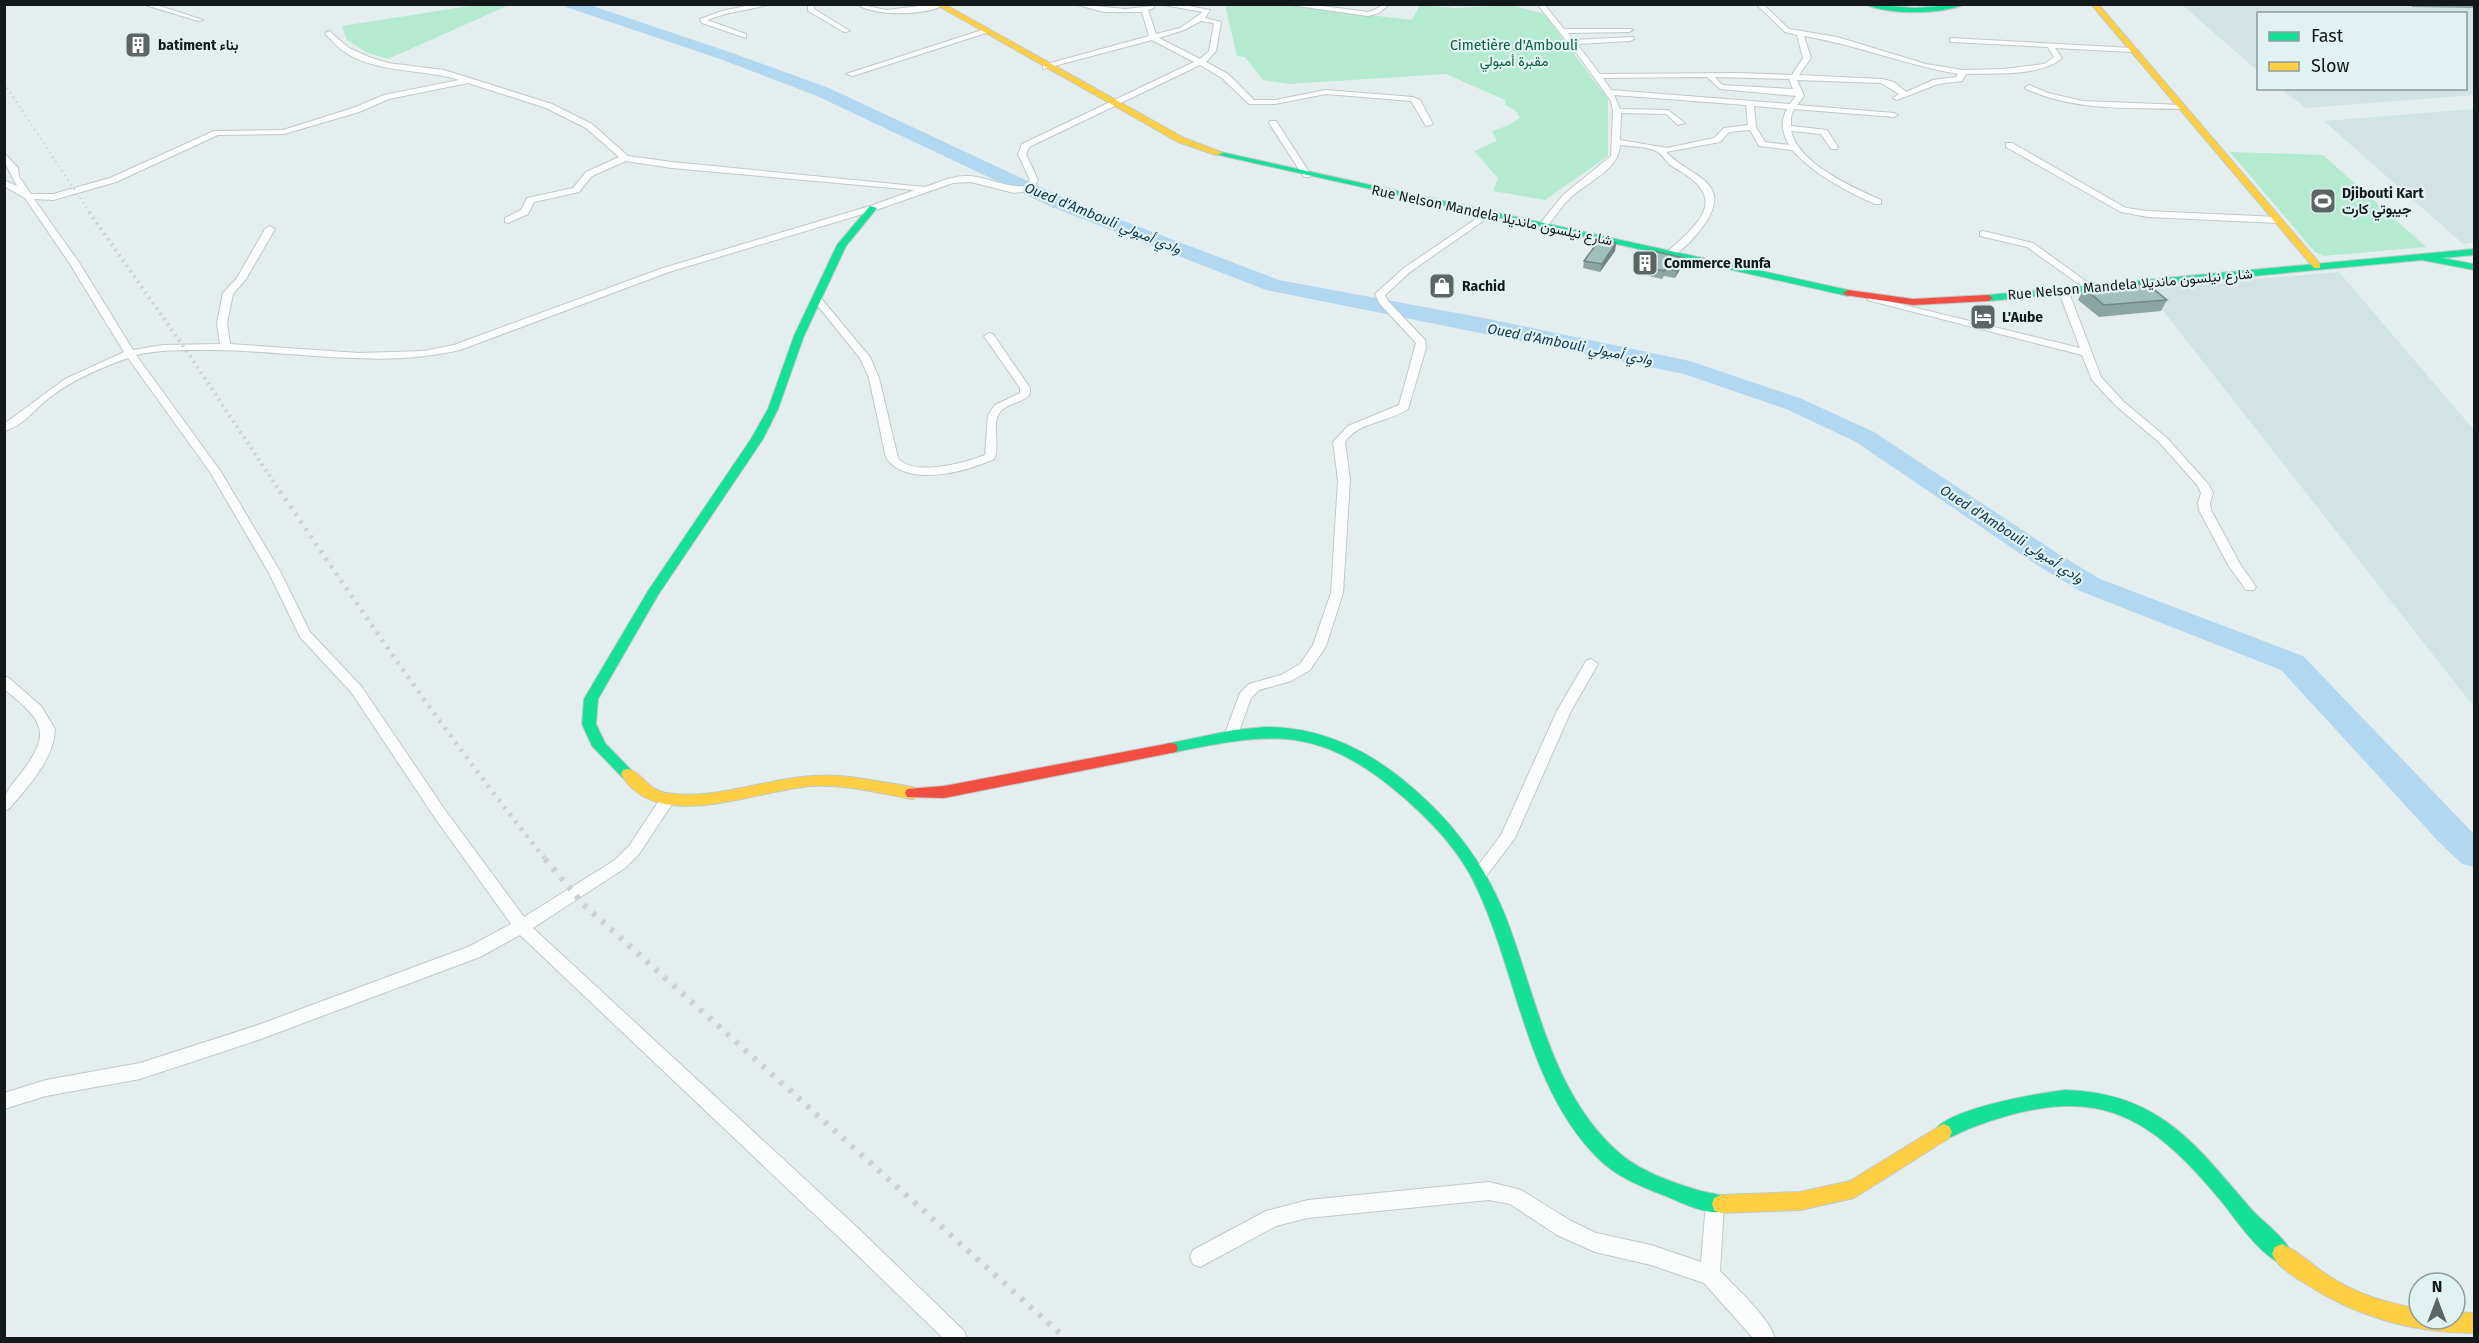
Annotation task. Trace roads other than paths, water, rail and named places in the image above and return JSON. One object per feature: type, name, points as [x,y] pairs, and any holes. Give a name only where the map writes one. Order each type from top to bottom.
[{"type":"main road","points":[[1867,4],[1893,11],[1922,12],[1962,4]]},
{"type":"main road","points":[[2094,4],[2317,266]]},
{"type":"main road","name":"Rue Nelson Mandela شارع نيلسون مانديلا","points":[[939,5],[1181,140],[1217,153],[1307,175],[1855,295],[1933,302],[2474,252]]},
{"type":"main road","points":[[873,208],[842,245],[799,336],[773,409],[757,439],[652,594],[591,699],[589,724],[600,746],[646,792],[667,800],[696,800],[774,785],[813,782],[847,783],[915,794],[944,792],[1262,731],[1310,734],[1354,753],[1401,786],[1464,853],[1479,875],[1504,930],[1562,1094],[1585,1132],[1613,1160],[1649,1180],[1715,1204],[1797,1203],[1857,1188],[1940,1132],[1990,1114],[2040,1101],[2082,1097],[2123,1104],[2160,1124],[2192,1154],[2272,1245],[2325,1287],[2375,1312],[2440,1324],[2475,1323]]},
{"type":"main road","points":[[2447,255],[2475,265]]},
{"type":"main road","points":[[2423,257],[2475,265]]},
{"type":"street","points":[[145,4],[200,20]]},
{"type":"street","points":[[743,36],[704,22],[703,19],[724,12],[770,4]]},
{"type":"street","points":[[811,4],[810,10],[846,31]]},
{"type":"street","points":[[860,4],[869,10],[886,12],[939,5]]},
{"type":"street","points":[[1046,66],[1182,29],[1200,19],[1208,11],[1159,4],[1145,10],[1102,10],[1077,4]]},
{"type":"street","points":[[1286,4],[1368,14],[1377,12],[1387,4]]},
{"type":"street","points":[[1540,4],[1598,76],[1609,92],[1617,111],[1615,156],[1556,206],[1543,226]]},
{"type":"street","points":[[1759,4],[1784,29],[1834,39],[1905,61],[1963,72],[2046,66],[2058,58],[2050,45]]},
{"type":"street","points":[[1145,10],[1153,37],[1225,76],[1252,102],[1275,102],[1317,92],[1398,97],[1417,102],[1430,124]]},
{"type":"street","points":[[886,12],[884,16],[890,21]]},
{"type":"street","points":[[4,428],[22,418],[53,390],[129,354],[156,348],[225,346],[378,357],[431,354],[456,348],[666,270],[873,208],[923,189],[961,178],[1014,189],[1029,188],[1034,180],[1022,154],[1025,146],[1113,102],[1207,60],[1213,53],[1218,22],[1200,19]]},
{"type":"street","points":[[1563,32],[1629,30]]},
{"type":"street","points":[[850,74],[985,32]]},
{"type":"street","points":[[329,33],[346,50],[366,59],[387,65],[441,72],[549,105],[589,126],[625,158]]},
{"type":"street","points":[[1793,79],[1807,58],[1800,34]]},
{"type":"street","points":[[1572,42],[1633,39]]},
{"type":"street","points":[[1953,40],[2132,50]]},
{"type":"street","points":[[1896,99],[1936,82],[1959,79],[1963,72]]},
{"type":"street","points":[[1598,76],[1709,75],[1882,81],[1891,84],[1904,94]]},
{"type":"street","points":[[1709,75],[1720,87],[1797,92]]},
{"type":"street","points":[[1793,79],[1800,96],[1786,118],[1786,128],[1797,148],[1818,171],[1878,202]]},
{"type":"street","points":[[4,182],[27,195],[53,196],[113,180],[217,133],[284,132],[356,110],[387,97],[470,80]]},
{"type":"street","points":[[2029,87],[2045,95],[2071,100],[2182,107]]},
{"type":"street","points":[[1609,92],[1894,115]]},
{"type":"street","points":[[1750,103],[1752,127],[1762,144],[1797,148]]},
{"type":"street","points":[[1617,111],[1668,112],[1681,123]]},
{"type":"street","points":[[1273,123],[1307,175]]},
{"type":"street","points":[[1615,142],[1660,150],[1718,140],[1727,130],[1752,127]]},
{"type":"street","points":[[1786,128],[1824,132],[1834,147]]},
{"type":"street","points":[[2009,145],[2124,210],[2148,214],[2278,220]]},
{"type":"street","points":[[1660,150],[1671,163],[1700,179],[1707,187],[1710,196],[1710,208],[1700,227],[1670,254]]},
{"type":"street","points":[[4,155],[14,168],[15,177],[75,264],[129,354],[215,472],[275,573],[306,634],[356,688],[440,814],[522,927],[855,1239],[957,1338]]},
{"type":"street","points":[[508,220],[525,212],[530,200],[576,190],[589,174],[625,158],[672,165],[923,189]]},
{"type":"street","points":[[1231,736],[1245,696],[1254,687],[1286,678],[1305,667],[1319,646],[1337,593],[1342,543],[1344,480],[1340,442],[1342,437],[1361,424],[1398,412],[1404,407],[1421,342],[1383,302],[1380,294],[1418,262],[1488,214]]},
{"type":"street","points":[[225,346],[222,323],[228,293],[242,279],[270,230]]},
{"type":"street","points":[[1983,234],[2030,245],[2089,287]]},
{"type":"street","points":[[2063,290],[2096,378],[2120,404],[2163,440],[2203,485],[2207,493],[2205,510],[2234,565],[2250,587]]},
{"type":"street","points":[[1855,295],[2086,353]]},
{"type":"street","points":[[816,298],[865,357],[874,378],[884,414],[892,458],[898,466],[911,470],[932,470],[978,463],[990,457],[994,448],[992,417],[998,409],[1022,398],[1025,388],[989,336]]},
{"type":"street","points":[[1479,875],[1507,838],[1564,711],[1591,664]]},
{"type":"street","points":[[4,681],[37,710],[48,729],[44,751],[4,805]]},
{"type":"street","points":[[4,1101],[46,1088],[140,1071],[217,1046],[474,952],[546,914],[620,864],[634,850],[667,800]]},
{"type":"street","points":[[1200,1257],[1273,1218],[1308,1209],[1489,1191],[1514,1196],[1564,1228],[1595,1242],[1651,1255],[1710,1275],[1745,1312],[1765,1338]]},
{"type":"street","points":[[1710,1275],[1715,1204]]},
{"type":"waterway","name":"Oued d'Ambouli وادي أمبولي","points":[[571,4],[726,56],[823,92],[1059,203],[1274,285],[1489,326],[1690,368],[1794,404],[1865,437],[2047,559],[2090,585],[2292,663],[2450,832],[2474,854]]},
{"type":"railway","points":[[4,83],[90,213]]},
{"type":"railway","points":[[89,212],[188,353],[281,493]]},
{"type":"railway","points":[[280,491],[409,678],[546,860]]},
{"type":"railway","points":[[545,859],[583,904],[1065,1338]]},
{"type":"place","name":"batiment بناء","points":[[138,45]]},
{"type":"place","name":"Djibouti Kart جيبوتي كارت","points":[[2323,201]]},
{"type":"place","name":"Commerce Runfa","points":[[1645,263]]},
{"type":"place","name":"Rachid","points":[[1442,286]]},
{"type":"place","name":"L'Aube","points":[[1983,317]]},
{"type":"park label","name":"Cimetière d'Ambouli مقبرة أمبولي","points":[[1514,54]]}]
